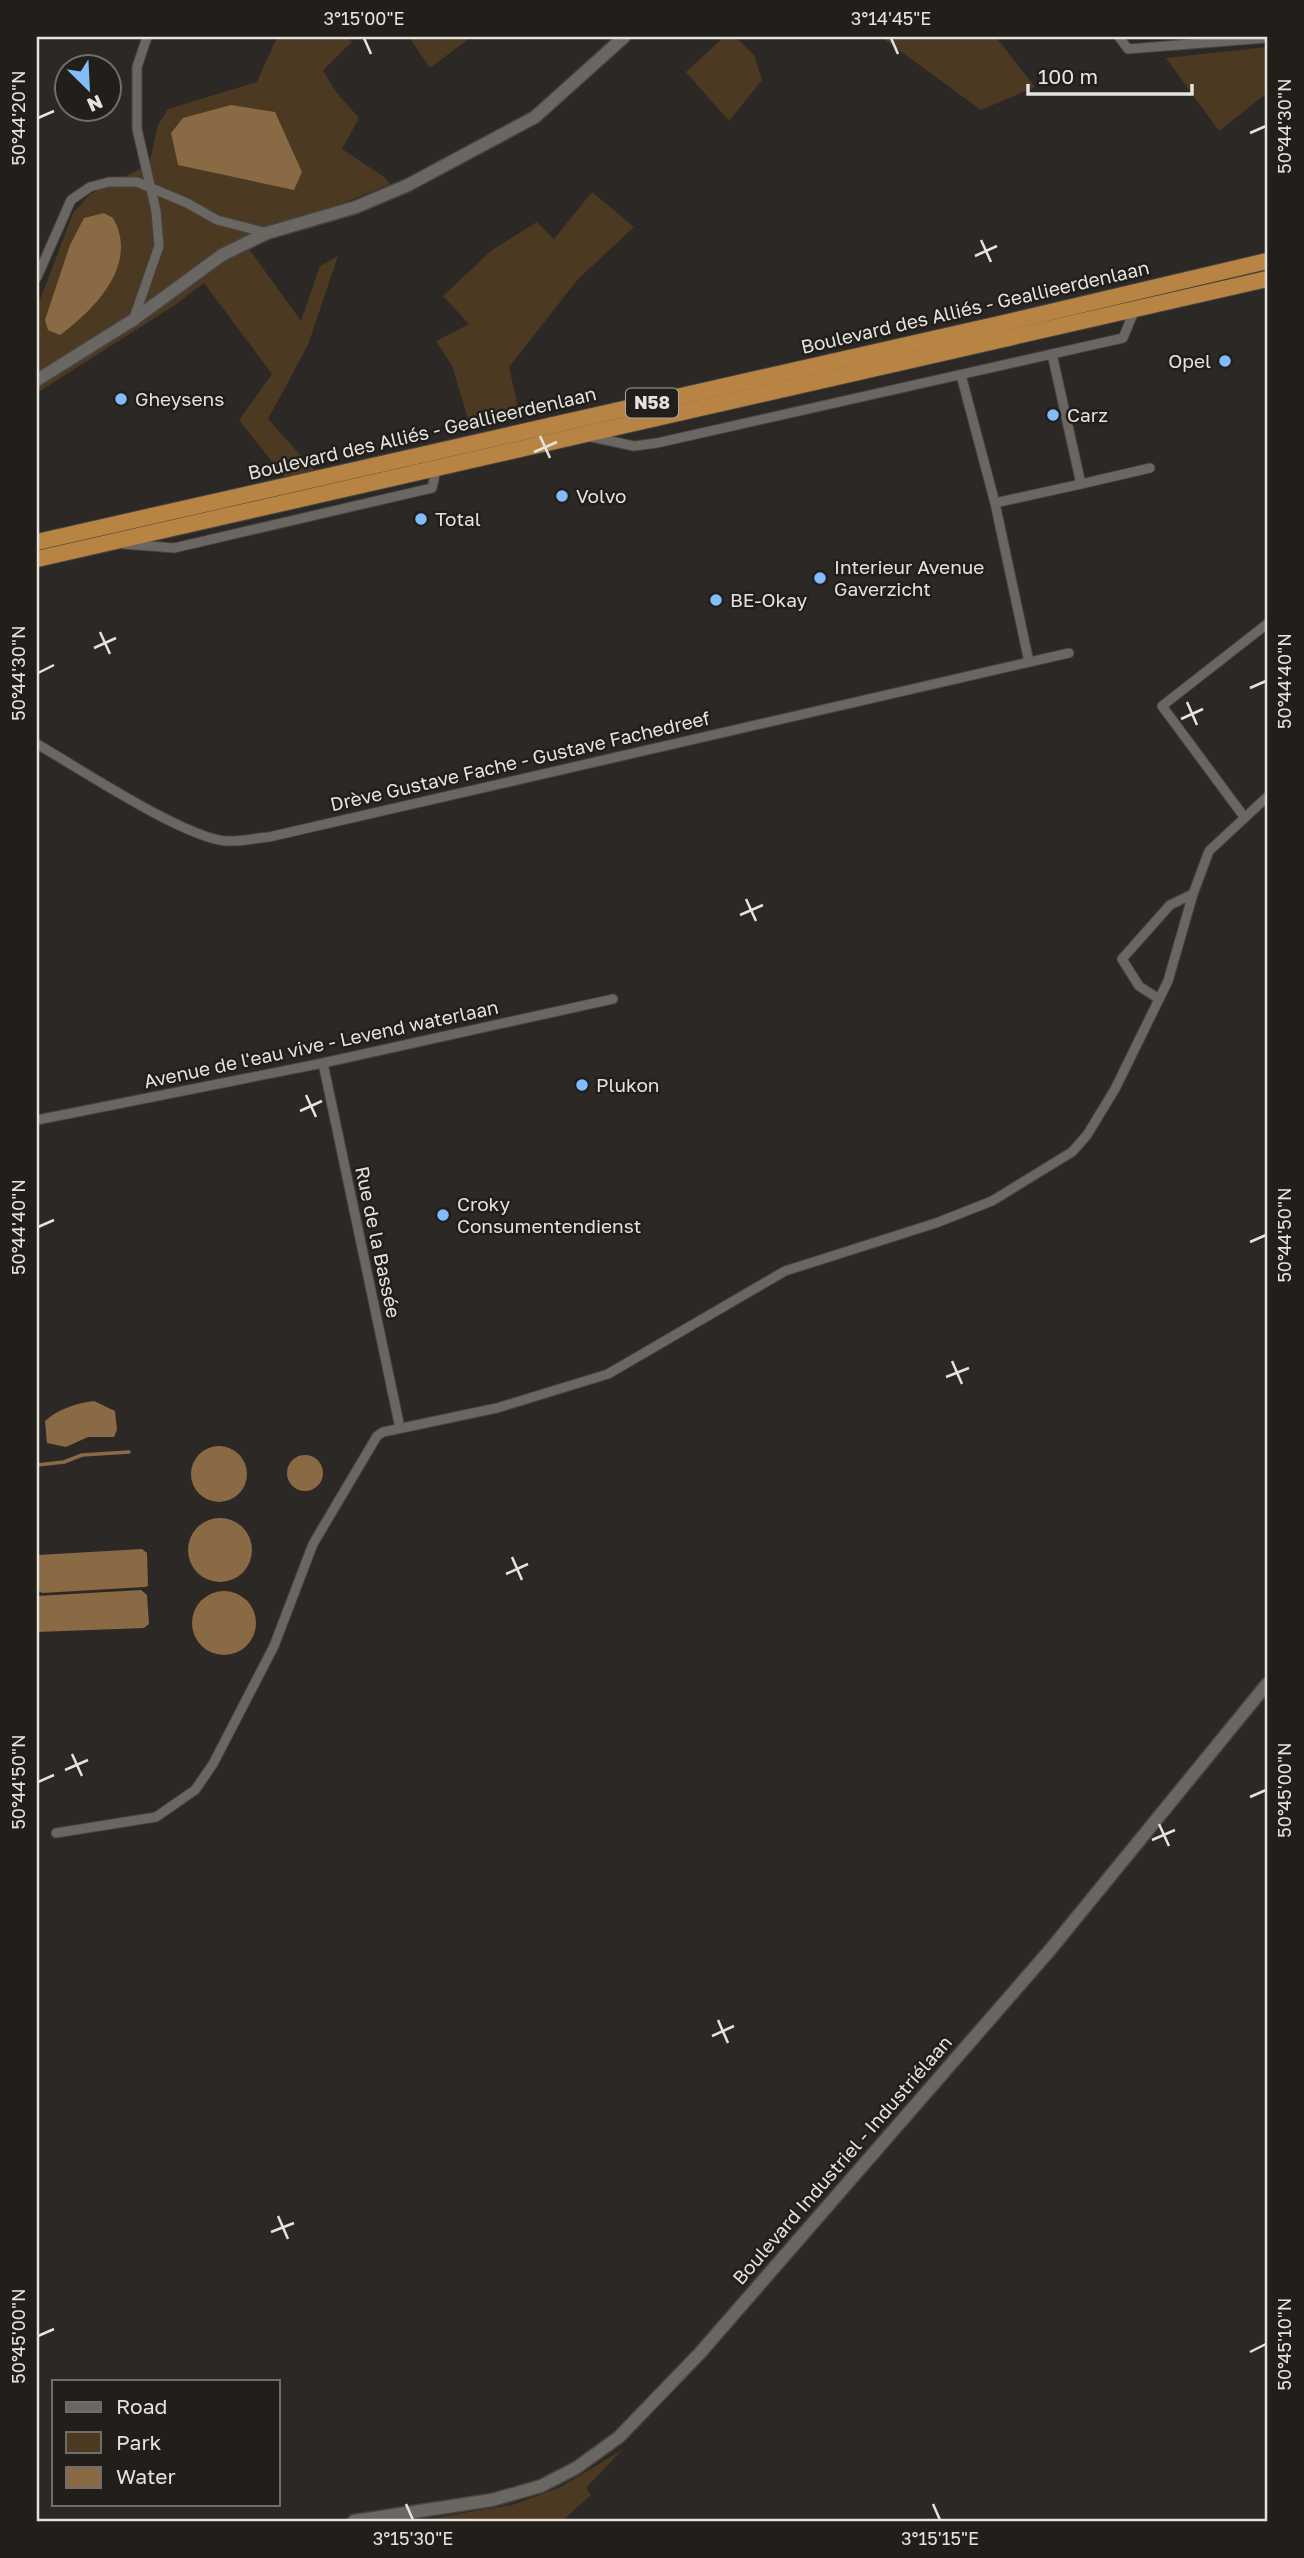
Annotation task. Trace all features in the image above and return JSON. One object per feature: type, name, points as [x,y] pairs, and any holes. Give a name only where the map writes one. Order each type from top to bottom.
[{"type":"highway","name":"Boulevard des Alliés - Geallieerdenlaan","points":[[37,542],[1008,323],[1267,261]]},
{"type":"highway","name":"Boulevard des Alliés - Geallieerdenlaan","points":[[37,559],[1267,279]]},
{"type":"main road","points":[[37,380],[133,320],[222,255],[267,233],[356,207],[408,185],[506,134],[535,117],[624,37]]},
{"type":"main road","name":"Boulevard Industriel - Industriélaan","points":[[354,2521],[492,2500],[541,2486],[576,2468],[619,2437],[700,2353],[1049,1950],[1267,1684]]},
{"type":"street","points":[[133,320],[159,246],[156,211],[136,129],[137,67],[147,37]]},
{"type":"street","points":[[1119,37],[1128,49],[1267,38]]},
{"type":"street","points":[[37,276],[71,200],[90,187],[110,183],[137,182],[217,220],[267,233]]},
{"type":"street","points":[[586,436],[634,446],[657,443],[1123,338],[1135,309]]},
{"type":"street","points":[[1052,354],[1081,484]]},
{"type":"street","points":[[961,375],[995,503],[1029,662]]},
{"type":"street","points":[[995,503],[1150,468]]},
{"type":"street","points":[[1245,818],[1162,706],[1267,624]]},
{"type":"street","name":"Drève Gustave Fache - Gustave Fachedreef","points":[[37,744],[177,824],[210,838],[226,841],[269,837],[1069,653]]},
{"type":"street","points":[[57,1833],[156,1817],[195,1790],[213,1764],[269,1658],[313,1544],[377,1436],[400,1428],[504,1406],[608,1374],[785,1271],[936,1223],[1017,1189],[1072,1153],[1087,1135],[1115,1089],[1168,981],[1193,894],[1209,851],[1267,797]]},
{"type":"street","points":[[1159,999],[1139,986],[1123,962],[1123,955],[1170,905],[1193,894]]},
{"type":"street","name":"Avenue de l'eau vive - Levend waterlaan","points":[[37,1120],[323,1063],[612,999]]},
{"type":"street","name":"Rue de la Bassée","points":[[323,1063],[400,1428]]},
{"type":"green space","points":[[277,37],[347,37],[352,42],[323,70],[336,92],[359,118],[342,149],[384,177],[390,184],[331,208],[265,226],[242,239],[301,321],[320,266],[338,256],[308,345],[268,419],[314,470],[284,477],[239,420],[272,374],[204,283],[175,305],[37,393],[37,308],[73,213],[89,195],[149,164],[158,125],[168,109],[257,82]]},
{"type":"green space","points":[[409,37],[471,37],[430,68]]},
{"type":"green space","points":[[724,37],[735,37],[754,55],[762,80],[729,121],[686,72]]},
{"type":"green space","points":[[881,37],[996,37],[1035,87],[981,110]]},
{"type":"green space","points":[[1267,47],[1267,93],[1219,131],[1166,58]]},
{"type":"green space","points":[[592,192],[634,227],[578,279],[509,367],[519,412],[469,422],[452,366],[436,341],[469,324],[443,296],[492,250],[537,222],[554,239]]},
{"type":"green space","points":[[622,2450],[586,2488],[591,2495],[562,2521],[416,2521],[512,2505],[559,2488]]},
{"type":"water","points":[[231,105],[275,112],[302,172],[294,190],[178,165],[171,133],[183,118]]},
{"type":"water","points":[[104,213],[113,218],[120,235],[121,252],[110,284],[87,312],[60,335],[48,330],[45,320],[70,245],[84,218]]},
{"type":"water","points":[[94,1401],[115,1411],[117,1430],[114,1437],[88,1437],[66,1447],[47,1443],[45,1421],[68,1407]]},
{"type":"water","points":[[219,1446],[230,1448],[239,1454],[245,1463],[245,1485],[239,1494],[230,1500],[219,1502],[208,1500],[199,1494],[193,1485],[191,1474],[193,1463],[199,1454],[208,1448]]},
{"type":"water","points":[[305,1455],[318,1460],[323,1473],[318,1486],[305,1491],[292,1486],[287,1473],[292,1460]]},
{"type":"water","points":[[220,1518],[243,1527],[252,1550],[243,1573],[220,1582],[197,1573],[188,1550],[197,1527]]},
{"type":"water","points":[[142,1549],[147,1553],[148,1586],[42,1593],[37,1590],[38,1555]]},
{"type":"water","points":[[141,1590],[147,1595],[149,1624],[144,1628],[37,1632],[37,1596]]},
{"type":"water","points":[[224,1591],[247,1600],[256,1623],[247,1646],[224,1655],[201,1646],[192,1623],[201,1600]]},
{"type":"waterway","points":[[37,1465],[64,1462],[82,1455],[129,1452]]},
{"type":"place","name":"Opel","points":[[1225,361]]},
{"type":"place","name":"Gheysens","points":[[121,399]]},
{"type":"place","name":"Carz","points":[[1053,415]]},
{"type":"place","name":"Volvo","points":[[562,496]]},
{"type":"place","name":"Total","points":[[421,519]]},
{"type":"place","name":"Interieur Avenue Gaverzicht","points":[[820,578]]},
{"type":"place","name":"BE-Okay","points":[[716,600]]},
{"type":"place","name":"Plukon","points":[[582,1085]]},
{"type":"place","name":"Croky Consumentendienst","points":[[443,1215]]}]
